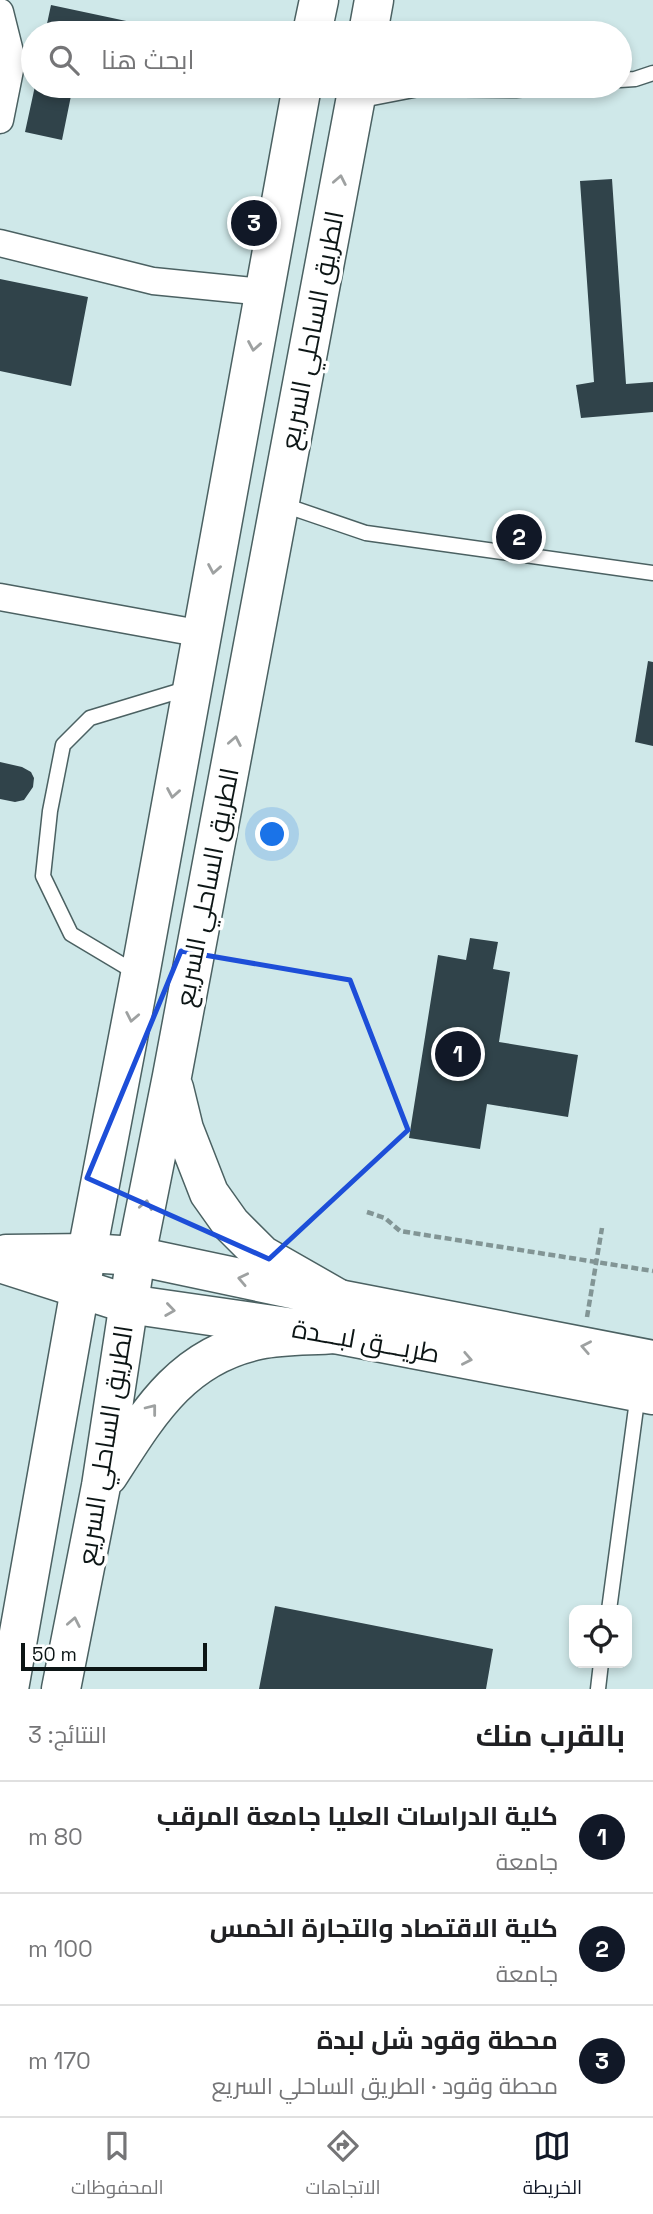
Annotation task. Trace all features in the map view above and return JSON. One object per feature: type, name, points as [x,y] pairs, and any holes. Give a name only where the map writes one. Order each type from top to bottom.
[{"type":"main road","points":[[315,21],[319,0]]},
{"type":"main road","points":[[370,21],[374,0]]},
{"type":"main road","name":"الطريق الساحلي السريع","points":[[9,1689],[300,98]]},
{"type":"main road","name":"الطريق الساحلي السريع","points":[[61,1689],[101,1486],[136,1256],[355,98]]},
{"type":"main road","points":[[172,1076],[184,1129],[209,1193],[231,1224],[262,1255],[337,1317]]},
{"type":"main road","points":[[0,1254],[84,1271]]},
{"type":"main road","name":"طريـــق لبـــدة","points":[[84,1271],[136,1256],[337,1317],[647,1376]]},
{"type":"main road","points":[[0,1263],[84,1271]]},
{"type":"main road","name":"طريـــق لبـــدة","points":[[84,1271],[128,1304],[337,1317],[583,1346],[647,1376]]},
{"type":"main road","points":[[101,1486],[151,1410],[173,1385],[201,1364],[229,1349],[337,1317]]},
{"type":"street","points":[[0,12],[12,60],[0,120]]},
{"type":"street","points":[[0,243],[153,281],[263,292]]},
{"type":"street","points":[[0,597],[203,634]]},
{"type":"lane","points":[[632,79],[653,73]]},
{"type":"lane","points":[[279,503],[366,533],[653,573]]},
{"type":"lane","points":[[140,975],[71,934],[43,876],[50,811],[63,745],[90,718],[193,687]]},
{"type":"lane","points":[[610,1605],[647,1376]]},
{"type":"lane","points":[[598,1689],[600,1668]]},
{"type":"path","points":[[368,1212],[385,1218],[400,1231],[653,1270]]},
{"type":"path","points":[[583,1346],[602,1228]]},
{"type":"highlighted area","points":[[181,951],[350,980],[408,1130],[269,1259],[87,1178]]},
{"type":"building","points":[[51,5],[126,21],[48,21]]},
{"type":"building","points":[[32,98],[71,98],[62,140],[25,132]]},
{"type":"building","points":[[612,179],[626,384],[653,382],[653,412],[581,418],[576,385],[594,382],[580,181]]},
{"type":"building","points":[[0,279],[88,297],[71,386],[0,371]]},
{"type":"building","points":[[648,661],[653,662],[653,746],[635,742]]},
{"type":"building","points":[[0,762],[31,772],[34,778],[33,787],[24,800],[15,802],[0,799]]},
{"type":"building","points":[[470,938],[498,942],[493,969],[510,972],[499,1042],[578,1055],[568,1117],[487,1104],[480,1149],[409,1138],[438,955],[466,960]]},
{"type":"building","points":[[275,1606],[493,1649],[486,1689],[259,1689]]},
{"type":"place","name":"محطة وقود شل لبدة","points":[[254,223]]},
{"type":"place","name":"كلية الاقتصاد والتجارة الخمس","points":[[519,537]]},
{"type":"place","name":"كلية الدراسات العليا جامعة المرقب","points":[[458,1054]]}]
